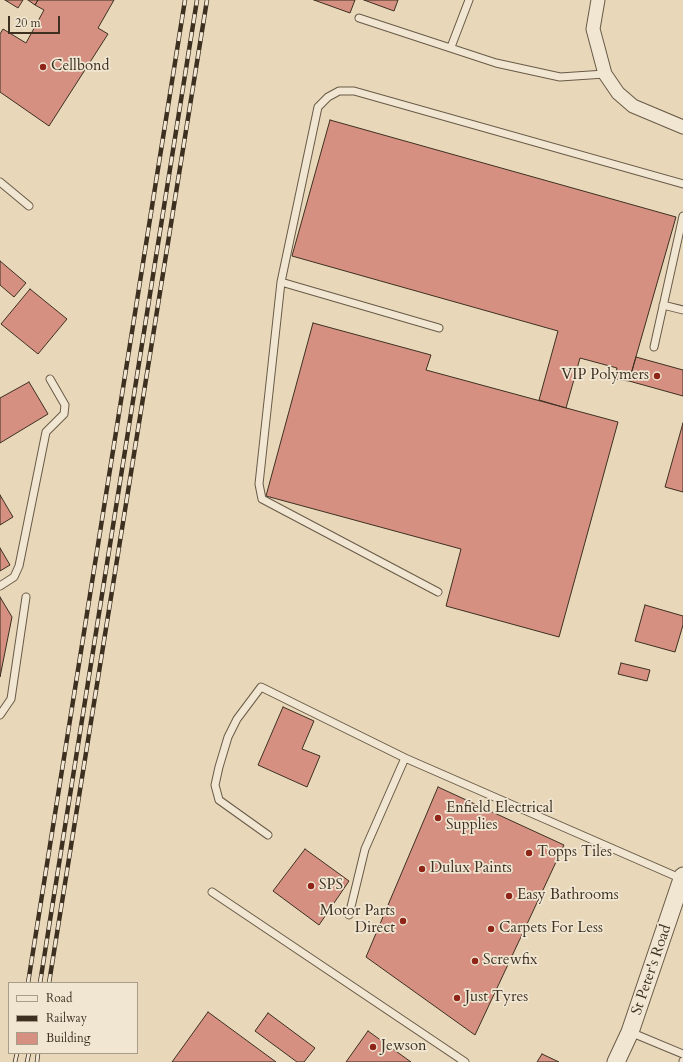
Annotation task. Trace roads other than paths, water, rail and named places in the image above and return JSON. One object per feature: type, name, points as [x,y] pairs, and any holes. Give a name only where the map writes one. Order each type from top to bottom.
[{"type":"street","points":[[598,0],[593,29],[605,74],[618,93],[633,106],[683,127]]},
{"type":"street","name":"St Peter's Road","points":[[616,1062],[630,1032],[682,877]]},
{"type":"lane","points":[[450,47],[469,0]]},
{"type":"lane","points":[[359,18],[496,63],[560,77],[605,74]]},
{"type":"lane","points":[[438,592],[262,499],[259,484],[281,282],[318,107],[328,97],[339,91],[354,91],[683,184]]},
{"type":"lane","points":[[0,182],[29,206]]},
{"type":"lane","points":[[654,347],[683,216]]},
{"type":"lane","points":[[281,282],[439,328]]},
{"type":"lane","points":[[663,305],[683,310]]},
{"type":"lane","points":[[0,586],[14,577],[19,566],[46,432],[64,414],[64,405],[50,379]]},
{"type":"lane","points":[[0,715],[11,699],[26,597]]},
{"type":"lane","points":[[268,835],[219,800],[215,785],[228,737],[237,719],[261,687],[405,758],[682,877]]},
{"type":"lane","points":[[349,915],[365,849],[405,758]]},
{"type":"lane","points":[[212,892],[465,1062]]},
{"type":"lane","points":[[630,1032],[683,1054]]},
{"type":"railway","points":[[28,982],[185,0]]},
{"type":"railway","points":[[40,982],[197,0]]},
{"type":"railway","points":[[49,982],[207,0]]},
{"type":"railway","points":[[15,1062],[17,1054]]},
{"type":"railway","points":[[27,1062],[29,1054]]},
{"type":"railway","points":[[37,1062],[38,1054]]},
{"type":"place","name":"Cellbond","points":[[43,67]]},
{"type":"place","name":"VIP Polymers","points":[[657,376]]},
{"type":"place","name":"Enfield Electrical Supplies","points":[[438,818]]},
{"type":"place","name":"Topps Tiles","points":[[529,853]]},
{"type":"place","name":"Dulux Paints","points":[[422,869]]},
{"type":"place","name":"SPS","points":[[311,886]]},
{"type":"place","name":"Easy Bathrooms","points":[[509,896]]},
{"type":"place","name":"Motor Parts Direct","points":[[403,921]]},
{"type":"place","name":"Carpets For Less","points":[[491,929]]},
{"type":"place","name":"Screwfix","points":[[475,961]]},
{"type":"place","name":"Just Tyres","points":[[457,998]]},
{"type":"place","name":"Jewson","points":[[373,1047]]}]
